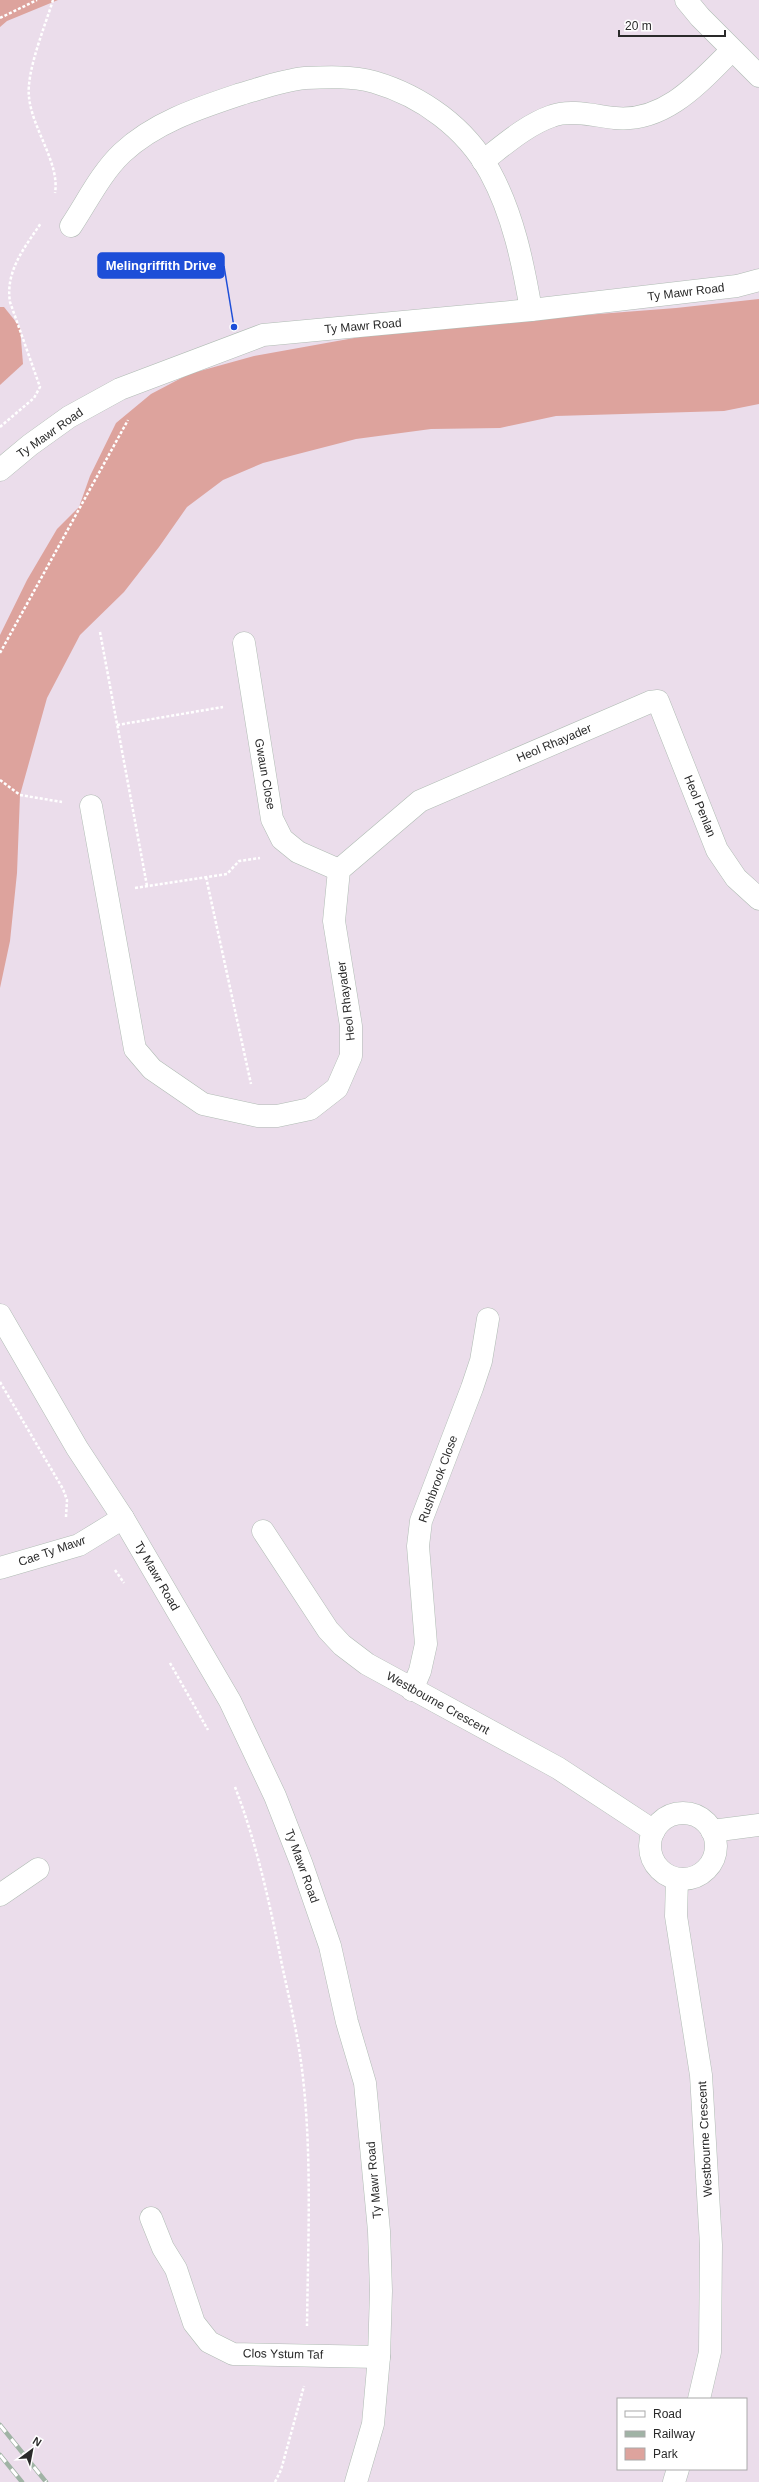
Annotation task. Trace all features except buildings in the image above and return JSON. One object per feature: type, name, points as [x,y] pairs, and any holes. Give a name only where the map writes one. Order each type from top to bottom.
[{"type":"street","points":[[686,0],[732,50],[759,76]]},
{"type":"street","points":[[483,161],[532,126],[552,115],[572,113],[622,118],[664,108],[680,100],[732,50]]},
{"type":"street","points":[[71,226],[100,181],[121,154],[142,136],[165,122],[209,105],[265,87],[303,78],[343,78],[373,82],[405,94],[435,110],[461,134],[483,161],[490,172],[511,219],[523,266],[531,310]]},
{"type":"street","name":"Ty Mawr Road","points":[[0,470],[30,445],[69,417],[120,389],[263,336],[531,310],[737,286],[759,280]]},
{"type":"street","name":"Gwaun Close","points":[[244,643],[252,702],[272,819],[282,839],[298,852],[339,870]]},
{"type":"street","name":"Heol Rhayader","points":[[91,806],[108,893],[135,1049],[152,1069],[203,1104],[258,1116],[277,1116],[310,1109],[337,1088],[351,1056],[351,1026],[334,921],[339,870],[420,801],[650,702],[658,701]]},
{"type":"street","name":"Heol Penlan","points":[[658,701],[717,850],[736,878],[759,899]]},
{"type":"street","name":"Ty Mawr Road","points":[[0,1315],[77,1448],[123,1518],[230,1701],[264,1771],[302,1865],[330,1946],[347,2022],[365,2083],[374,2164],[379,2239],[381,2291],[379,2357],[373,2424],[356,2482]]},
{"type":"street","name":"Rushbrook Close","points":[[412,1690],[420,1671],[426,1644],[418,1546],[421,1521],[481,1361],[488,1319]]},
{"type":"street","name":"Cae Ty Mawr","points":[[0,1568],[79,1545],[123,1518]]},
{"type":"street","name":"Westbourne Crescent","points":[[263,1531],[328,1630],[342,1645],[368,1664],[412,1690],[558,1768],[654,1831]]},
{"type":"street","points":[[676,1814],[688,1814],[706,1823],[712,1831],[715,1851],[712,1862],[697,1876],[677,1879],[666,1875],[658,1868],[652,1858],[649,1846],[654,1831],[666,1818],[676,1814]]},
{"type":"street","points":[[712,1831],[759,1825]]},
{"type":"street","points":[[0,1895],[38,1869]]},
{"type":"street","name":"Westbourne Crescent","points":[[677,1879],[676,1916],[701,2075],[711,2245],[710,2352],[699,2398]]},
{"type":"street","name":"Clos Ystum Taf","points":[[151,2218],[163,2248],[176,2269],[194,2322],[210,2342],[234,2354],[307,2354],[379,2357]]},
{"type":"street","points":[[674,2482],[678,2470]]},
{"type":"path","points":[[0,18],[37,0]]},
{"type":"path","points":[[53,0],[29,83],[29,98],[35,123],[56,177],[54,198]]},
{"type":"path","points":[[0,427],[34,398],[40,387],[10,302],[8,291],[9,281],[18,258],[44,218]]},
{"type":"path","points":[[0,652],[129,418]]},
{"type":"path","points":[[100,632],[147,886]]},
{"type":"path","points":[[117,725],[252,702]]},
{"type":"path","points":[[0,780],[20,796],[91,806]]},
{"type":"path","points":[[108,893],[227,874],[238,861],[298,852]]},
{"type":"path","points":[[206,877],[258,1116]]},
{"type":"path","points":[[0,1382],[63,1489],[66,1500],[66,1520]]},
{"type":"path","points":[[115,1570],[126,1586]]},
{"type":"path","points":[[169,1661],[212,1736]]},
{"type":"path","points":[[234,1784],[263,1879],[275,1929],[295,2027],[303,2078],[307,2138],[306,2378],[281,2470],[275,2482]]},
{"type":"green space","points":[[0,0],[58,0],[7,21],[0,27]]},
{"type":"green space","points":[[759,299],[759,404],[724,411],[556,416],[500,428],[431,429],[356,439],[263,463],[223,480],[187,507],[159,547],[124,592],[80,635],[47,698],[20,795],[17,873],[10,941],[0,988],[0,635],[27,580],[57,529],[79,507],[90,476],[116,423],[151,394],[189,374],[254,356],[404,329],[676,308]]},
{"type":"green space","points":[[0,307],[4,307],[20,327],[23,364],[0,385]]},
{"type":"railway","points":[[0,2425],[46,2482]]},
{"type":"railway","points":[[0,2455],[22,2482]]},
{"type":"place","name":"Melingriffith Drive","points":[[234,327]]}]
